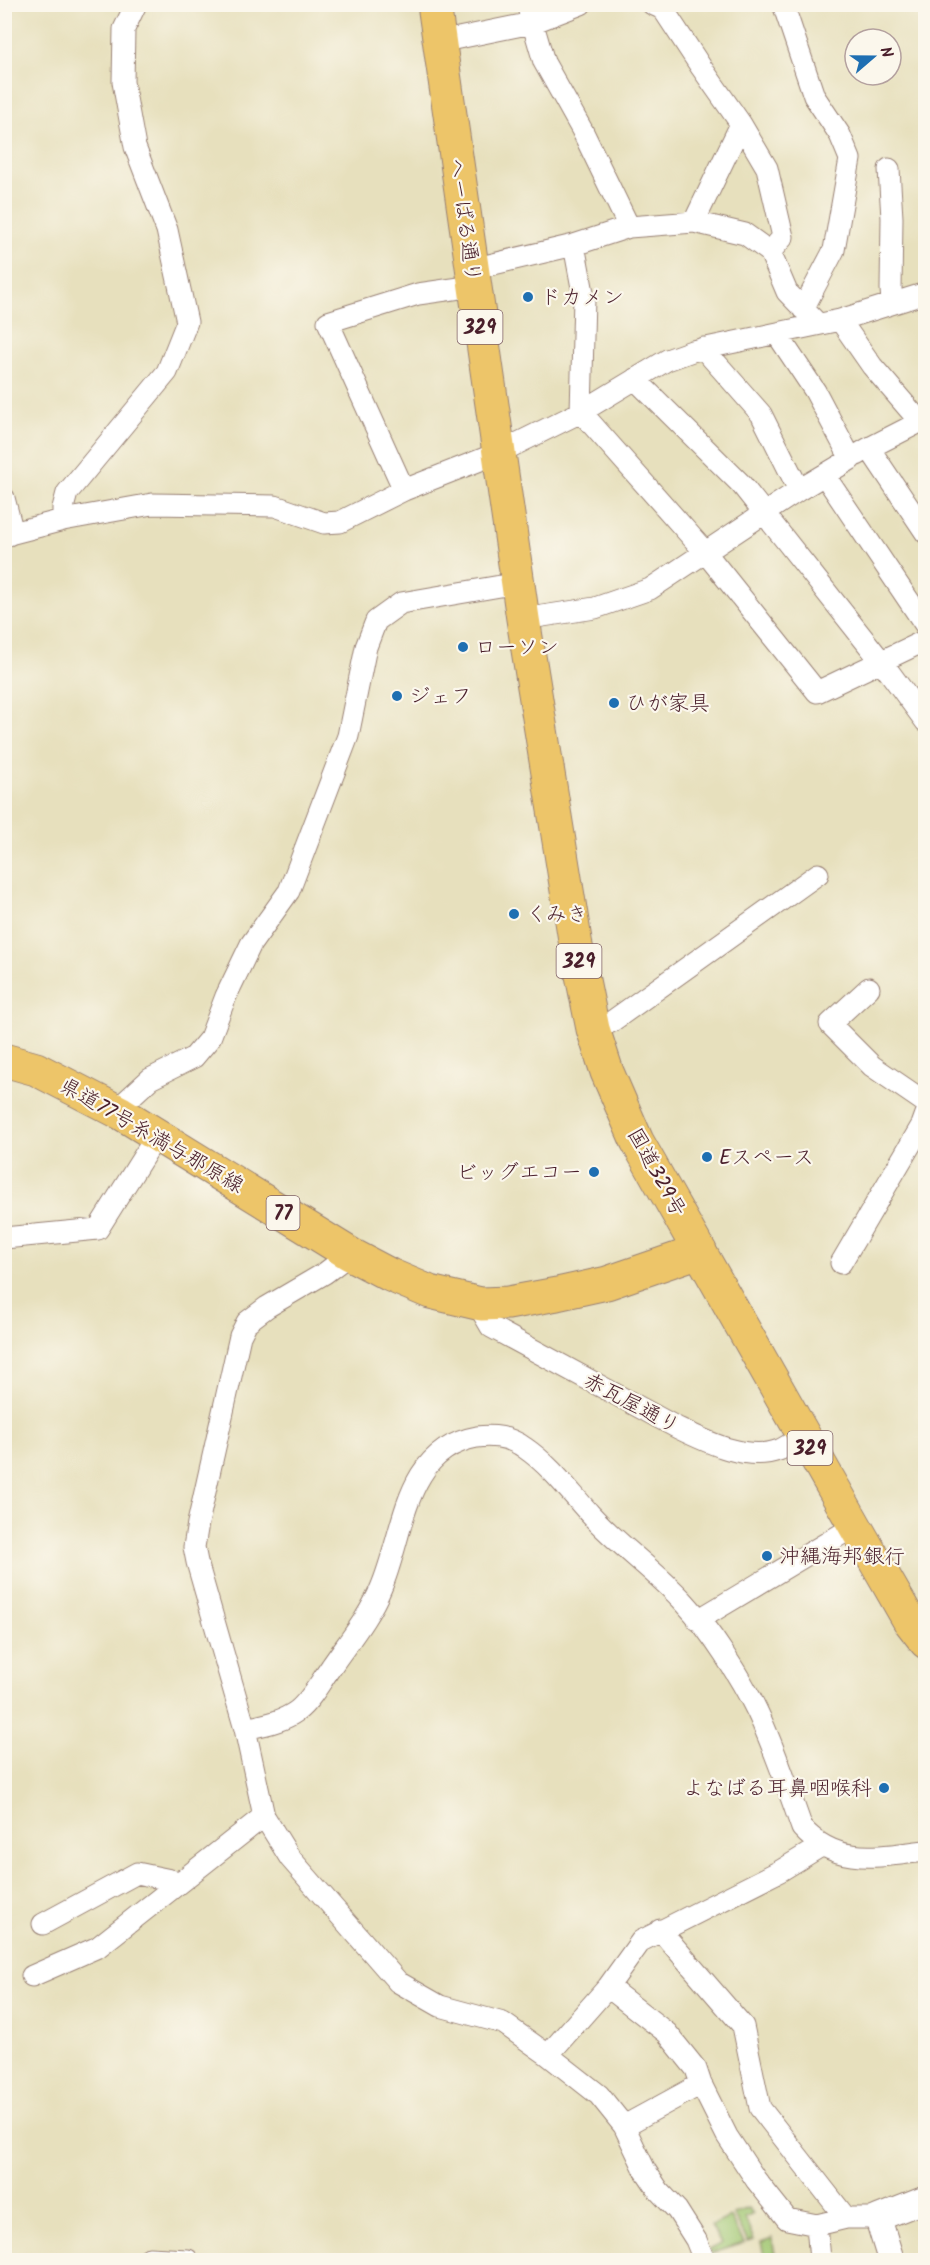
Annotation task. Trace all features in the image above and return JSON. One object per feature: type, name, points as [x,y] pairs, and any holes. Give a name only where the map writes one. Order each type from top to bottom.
[{"type":"main road","name":"へーばる通り","points":[[434,4],[526,634]]},
{"type":"main road","name":"国道329号","points":[[526,634],[576,946],[593,1029],[607,1072],[637,1140],[803,1436],[909,1620],[926,1642]]},
{"type":"main road","name":"県道77号糸満与那原線","points":[[4,1060],[36,1069],[121,1113],[350,1254],[390,1275],[430,1292],[481,1304],[507,1303],[607,1283],[700,1251]]},
{"type":"street","points":[[63,520],[67,493],[167,372],[187,322],[167,230],[135,147],[123,82],[124,29],[136,4]]},
{"type":"street","points":[[439,42],[529,14],[581,4]]},
{"type":"street","points":[[783,4],[814,96],[840,135],[850,159],[834,250],[810,317]]},
{"type":"street","points":[[663,6],[701,67],[741,124],[767,168],[783,237],[770,252]]},
{"type":"street","points":[[529,14],[544,62],[582,130],[629,227]]},
{"type":"street","points":[[694,222],[741,124]]},
{"type":"street","points":[[889,170],[892,218],[892,303]]},
{"type":"street","points":[[404,490],[328,321],[629,227],[694,222],[745,234],[770,252],[787,292],[810,317]]},
{"type":"street","points":[[574,245],[584,298],[581,412],[705,552],[817,692],[926,640]]},
{"type":"street","points":[[4,498],[9,535],[63,520],[152,504],[275,506],[324,523],[340,522],[404,490],[498,453],[581,412],[668,360],[704,348],[777,334],[810,317],[840,320],[926,293]]},
{"type":"street","points":[[526,634],[650,589],[799,490],[914,425],[915,416],[872,366],[840,320]]},
{"type":"street","points":[[777,334],[860,454],[926,533]]},
{"type":"street","points":[[704,348],[762,414],[799,490]]},
{"type":"street","points":[[635,379],[741,484],[881,661],[926,722]]},
{"type":"street","points":[[825,476],[926,626]]},
{"type":"street","points":[[121,1113],[125,1102],[150,1079],[194,1057],[210,1038],[226,996],[251,944],[289,891],[348,736],[366,647],[376,621],[401,603],[518,583]]},
{"type":"street","points":[[593,1029],[611,1022],[818,874]]},
{"type":"street","points":[[869,988],[830,1024],[872,1066],[926,1103]]},
{"type":"street","points":[[841,1263],[924,1122]]},
{"type":"street","points":[[4,1239],[98,1229],[157,1135]]},
{"type":"street","points":[[350,1254],[325,1273],[247,1322],[240,1336],[198,1523],[195,1547],[197,1562],[245,1729],[264,1816],[290,1858],[398,1982],[440,2006],[503,2023],[599,2095],[624,2126],[645,2170],[659,2191],[677,2210],[705,2260]]},
{"type":"street","name":"赤瓦屋通り","points":[[481,1304],[491,1327],[708,1442],[731,1449],[765,1453],[779,1450],[803,1436]]},
{"type":"street","points":[[245,1729],[281,1720],[298,1710],[312,1695],[368,1612],[381,1588],[411,1492],[432,1459],[446,1448],[468,1439],[492,1435],[525,1447],[543,1463],[603,1528],[673,1590],[698,1620],[719,1648],[756,1710],[802,1828],[821,1846],[851,1856],[926,1851]]},
{"type":"street","points":[[698,1620],[855,1526]]},
{"type":"street","points":[[32,1976],[98,1947],[264,1816]]},
{"type":"street","points":[[548,2055],[608,1987],[641,1941],[780,1871],[821,1846]]},
{"type":"street","points":[[43,1924],[137,1873],[180,1882]]},
{"type":"street","points":[[660,1930],[743,2026],[760,2108],[846,2218]]},
{"type":"street","points":[[608,1987],[667,2033],[696,2069],[727,2136],[756,2180],[787,2219],[818,2225],[846,2218],[879,2218],[926,2199]]},
{"type":"street","points":[[624,2126],[701,2084]]},
{"type":"street","points":[[879,2218],[891,2260]]},
{"type":"street","points":[[818,2225],[820,2260]]},
{"type":"street","points":[[149,2258],[188,2260]]},
{"type":"green space","points":[[749,2208],[753,2214],[745,2218],[754,2240],[748,2242],[733,2214]]},
{"type":"green space","points":[[730,2217],[744,2243],[710,2254],[708,2250],[721,2244],[711,2226]]},
{"type":"green space","points":[[772,2238],[776,2260],[765,2260],[761,2242]]},
{"type":"place","name":"ドカメン","points":[[528,297]]},
{"type":"place","name":"ローソン","points":[[463,647]]},
{"type":"place","name":"ジェフ","points":[[397,696]]},
{"type":"place","name":"ひが家具","points":[[614,703]]},
{"type":"place","name":"くみき","points":[[514,914]]},
{"type":"place","name":"Eスペース","points":[[707,1157]]},
{"type":"place","name":"ビッグエコー","points":[[594,1172]]},
{"type":"place","name":"沖縄海邦銀行","points":[[767,1556]]},
{"type":"place","name":"よなばる耳鼻咽喉科","points":[[884,1788]]}]
